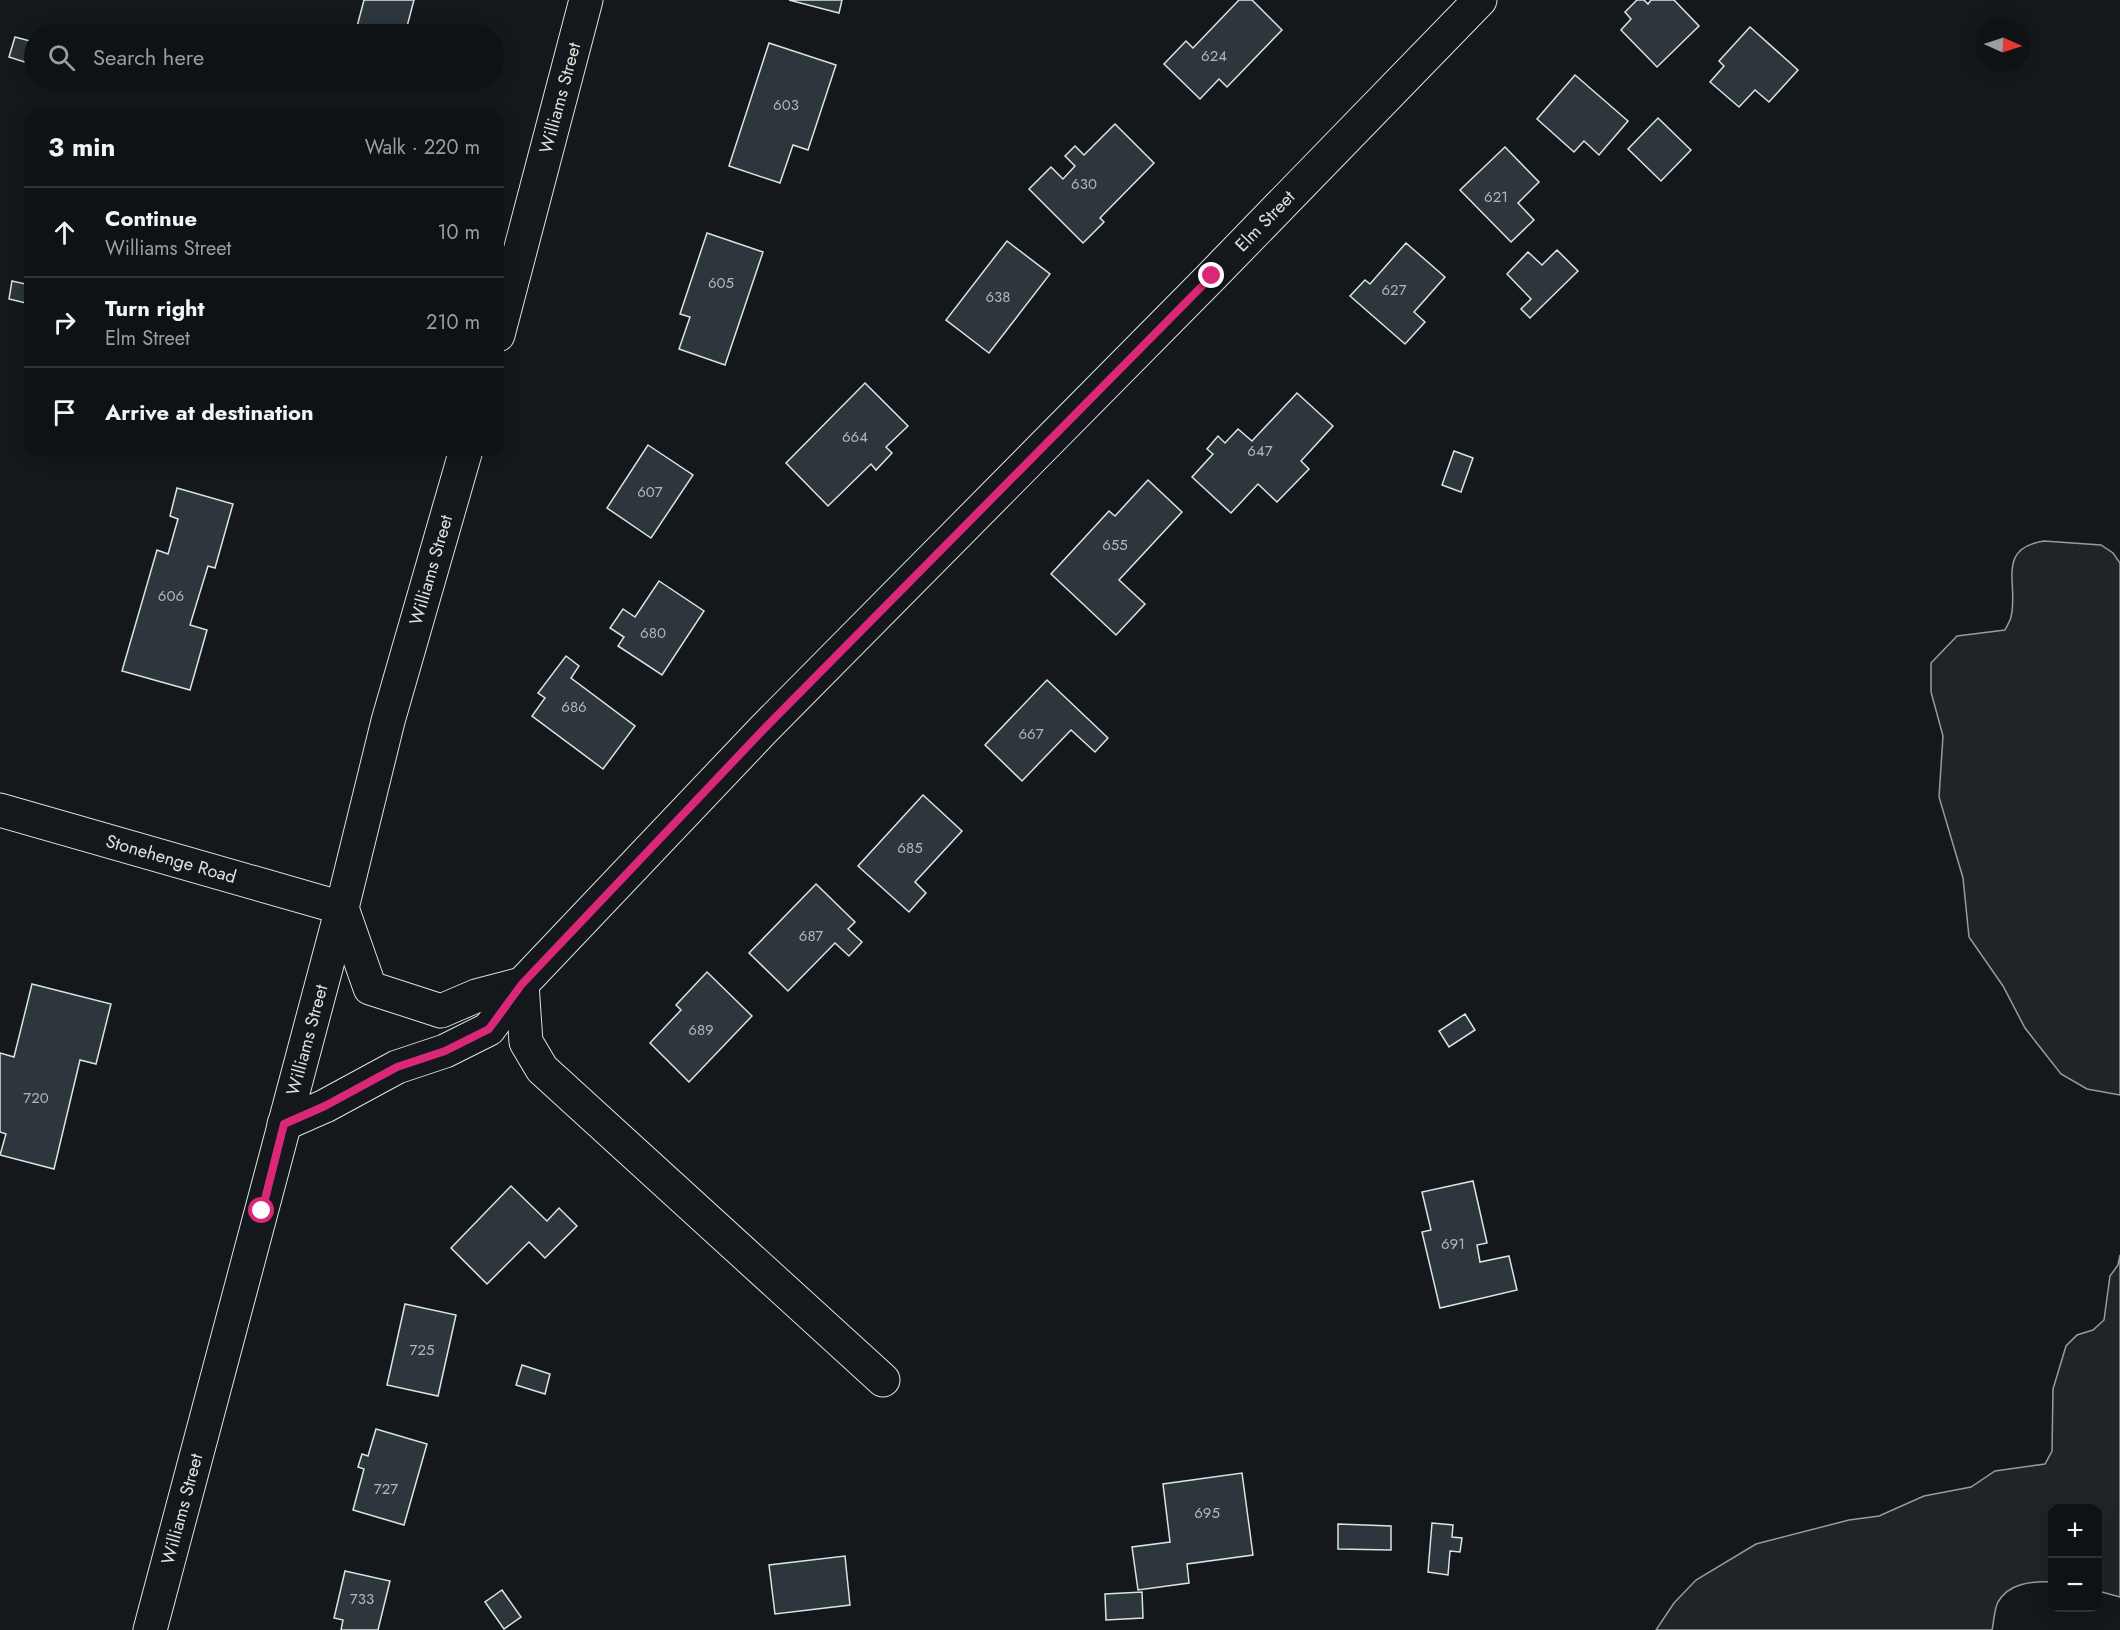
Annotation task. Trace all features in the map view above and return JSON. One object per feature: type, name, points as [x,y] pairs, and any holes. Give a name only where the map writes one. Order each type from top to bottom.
[{"type":"street","name":"Williams Street","points":[[504,312],[586,0]]},
{"type":"street","name":"Elm Street","points":[[284,1124],[325,1106],[397,1067],[445,1051],[489,1029],[522,984],[764,729],[1212,276],[1480,0]]},
{"type":"street","name":"Williams Street","points":[[150,1630],[342,908],[388,721],[464,456]]},
{"type":"street","name":"Stonehenge Road","points":[[0,810],[342,908]]},
{"type":"street","points":[[342,908],[370,988],[441,1011],[476,996],[522,984],[526,1042],[542,1069],[883,1380]]},
{"type":"shaded area","points":[[2044,541],[2101,545],[2113,553],[2120,563],[2120,1095],[2087,1089],[2061,1074],[2025,1028],[2003,986],[1969,937],[1963,878],[1939,797],[1943,736],[1931,692],[1931,663],[1957,636],[2005,630],[2011,619],[2013,605],[2014,560],[2019,552],[2029,545]]},
{"type":"shaded area","points":[[2120,1255],[2120,1597],[2102,1592],[2102,1504],[2048,1504],[2048,1582],[2029,1583],[2008,1591],[1998,1602],[1992,1630],[1656,1630],[1674,1603],[1696,1580],[1756,1544],[1849,1520],[1879,1516],[1924,1496],[1971,1487],[1995,1471],[2045,1464],[2052,1451],[2053,1389],[2066,1346],[2077,1335],[2093,1330],[2104,1320],[2110,1276],[2118,1265]]},
{"type":"building","points":[[364,0],[414,0],[408,24],[358,24]]},
{"type":"building","points":[[789,0],[842,0],[839,13]]},
{"type":"building","points":[[1239,0],[1252,0],[1282,30],[1227,87],[1219,79],[1200,99],[1164,64],[1186,41],[1193,48]]},
{"type":"building","points":[[1637,0],[1644,0],[1648,4],[1651,0],[1674,0],[1699,26],[1657,67],[1621,30],[1631,19],[1625,12]]},
{"type":"building","points":[[1750,27],[1798,70],[1769,102],[1755,90],[1739,107],[1710,82],[1724,66],[1719,61]]},
{"type":"building","points":[[15,37],[24,39],[24,62],[9,57]]},
{"type":"building","points":[[769,43],[836,65],[808,150],[793,145],[780,183],[729,166]]},
{"type":"building","points":[[1575,75],[1628,121],[1599,155],[1584,141],[1574,152],[1537,119]]},
{"type":"building","points":[[1658,118],[1691,150],[1661,181],[1628,149]]},
{"type":"building","points":[[1115,124],[1154,163],[1100,218],[1104,222],[1083,243],[1029,189],[1051,167],[1063,179],[1075,166],[1065,156],[1075,146],[1084,155]]},
{"type":"building","points":[[1505,147],[1539,182],[1518,203],[1534,220],[1511,242],[1460,190]]},
{"type":"building","points":[[707,233],[763,252],[725,365],[679,349],[690,317],[680,314]]},
{"type":"building","points":[[1007,241],[1050,274],[989,353],[946,320]]},
{"type":"building","points":[[1406,243],[1445,277],[1414,312],[1425,322],[1405,344],[1350,296],[1365,280],[1370,284]]},
{"type":"building","points":[[1557,250],[1578,271],[1530,318],[1521,309],[1531,299],[1507,274],[1528,252],[1542,265]]},
{"type":"building","points":[[12,281],[24,284],[24,303],[9,299]]},
{"type":"building","points":[[865,383],[908,426],[886,447],[892,453],[876,470],[871,464],[828,506],[786,463]]},
{"type":"building","points":[[1297,393],[1333,426],[1301,461],[1309,469],[1277,502],[1258,484],[1231,513],[1192,477],[1213,454],[1207,449],[1218,436],[1225,443],[1238,429],[1252,441]]},
{"type":"building","points":[[648,445],[693,475],[651,538],[607,508]]},
{"type":"building","points":[[1454,451],[1473,458],[1461,492],[1442,485]]},
{"type":"building","points":[[1148,480],[1182,512],[1119,580],[1145,604],[1116,635],[1051,574],[1109,511],[1115,516]]},
{"type":"building","points":[[177,488],[233,504],[215,568],[208,566],[190,625],[207,630],[190,690],[122,671],[157,550],[168,554],[178,519],[170,516]]},
{"type":"building","points":[[659,581],[704,611],[662,675],[618,646],[624,637],[610,628],[623,609],[635,617]]},
{"type":"building","points":[[566,656],[579,666],[571,678],[635,726],[603,769],[532,716],[545,698],[538,693]]},
{"type":"building","points":[[1047,680],[1108,738],[1095,752],[1071,730],[1022,781],[985,745]]},
{"type":"building","points":[[923,795],[962,831],[915,882],[926,893],[909,912],[858,866]]},
{"type":"building","points":[[816,884],[855,922],[848,929],[862,942],[849,956],[835,943],[788,991],[749,953]]},
{"type":"building","points":[[707,972],[752,1016],[689,1082],[650,1043],[681,1010],[676,1005]]},
{"type":"building","points":[[32,984],[111,1004],[96,1064],[80,1060],[54,1169],[0,1155],[6,1134],[0,1132],[0,1053],[14,1057]]},
{"type":"building","points":[[1465,1014],[1475,1030],[1449,1047],[1439,1031]]},
{"type":"building","points":[[1473,1181],[1487,1243],[1477,1245],[1480,1262],[1509,1256],[1517,1290],[1440,1308],[1422,1232],[1431,1230],[1422,1192]]},
{"type":"building","points":[[511,1186],[547,1221],[559,1208],[577,1226],[545,1258],[529,1242],[487,1284],[451,1248]]},
{"type":"building","points":[[405,1304],[456,1315],[438,1396],[387,1385]]},
{"type":"building","points":[[522,1365],[550,1374],[545,1394],[516,1385]]},
{"type":"building","points":[[376,1429],[427,1444],[404,1525],[353,1510],[364,1469],[358,1467],[362,1454],[368,1456]]},
{"type":"building","points":[[1242,1473],[1253,1555],[1187,1564],[1189,1583],[1138,1590],[1132,1547],[1170,1542],[1163,1484]]},
{"type":"building","points":[[1432,1523],[1453,1525],[1452,1537],[1462,1538],[1460,1552],[1450,1551],[1448,1575],[1428,1572]]},
{"type":"building","points":[[1338,1524],[1391,1526],[1391,1550],[1338,1549]]},
{"type":"building","points":[[845,1556],[850,1605],[775,1614],[769,1565]]},
{"type":"building","points":[[345,1571],[390,1581],[378,1630],[341,1630],[343,1620],[334,1618]]},
{"type":"building","points":[[502,1590],[521,1617],[504,1629],[485,1602]]},
{"type":"building","points":[[1142,1592],[1143,1618],[1106,1620],[1105,1594]]},
{"type":"route","points":[[262,1211],[284,1124],[325,1106],[397,1067],[445,1051],[489,1029],[522,984],[764,729],[1212,276]]}]
